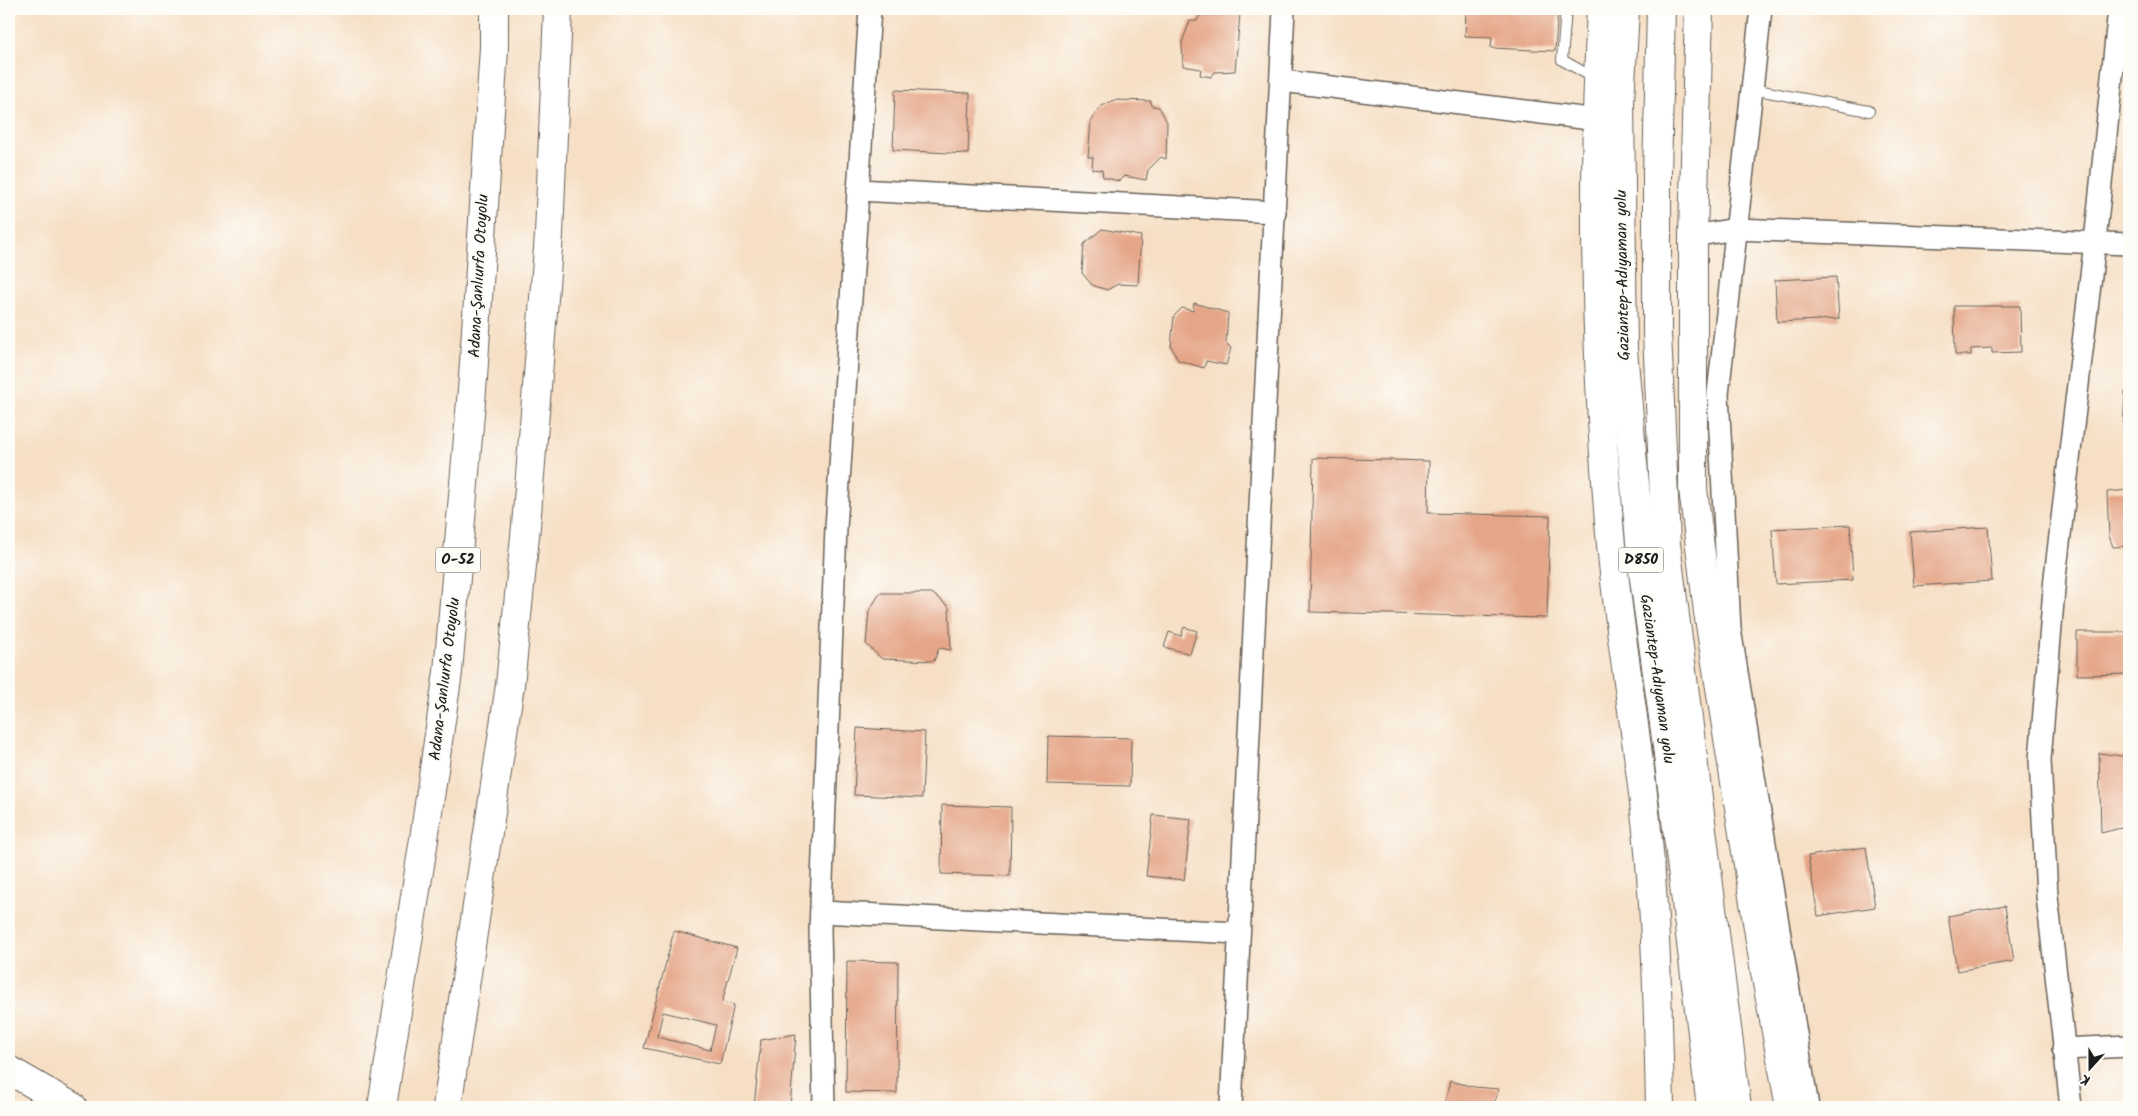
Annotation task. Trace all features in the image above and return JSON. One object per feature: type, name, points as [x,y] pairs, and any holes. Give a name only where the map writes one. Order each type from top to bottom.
[{"type":"main road","name":"Adana-Şanlıurfa Otoyolu","points":[[382,1107],[448,672],[473,378],[494,48],[494,9]]},
{"type":"main road","points":[[447,1107],[510,685],[538,391],[549,235],[558,9]]},
{"type":"main road","points":[[1601,9],[1598,80],[1597,332],[1609,517],[1645,806],[1658,985],[1660,1107]]},
{"type":"main road","name":"Gaziantep-Adıyaman yolu","points":[[1625,9],[1620,102],[1624,360],[1642,564],[1666,738],[1711,1107]]},
{"type":"main road","name":"Gaziantep-Adıyaman yolu","points":[[1661,9],[1657,175],[1657,332],[1666,544],[1738,1107]]},
{"type":"main road","points":[[1699,9],[1693,236],[1693,489],[1708,612],[1765,972],[1790,1107]]},
{"type":"main road","points":[[1765,972],[1776,1107]]},
{"type":"main road","points":[[1658,985],[1675,1107]]},
{"type":"main road","points":[[9,1070],[73,1107]]},
{"type":"street","points":[[824,1107],[821,912],[836,528],[870,9]]},
{"type":"street","points":[[1230,1107],[1282,81],[1284,9]]},
{"type":"street","points":[[1761,9],[1718,394],[1730,629],[1808,1107]]},
{"type":"street","points":[[2071,1107],[2063,1049],[2048,896],[2040,760],[2055,577],[2122,11]]},
{"type":"street","points":[[1282,81],[1598,120]]},
{"type":"street","points":[[858,190],[1275,212]]},
{"type":"street","points":[[1693,236],[1736,229],[2129,244]]},
{"type":"street","points":[[821,912],[1238,933]]},
{"type":"street","points":[[2063,1049],[2129,1046]]},
{"type":"lane","points":[[1566,9],[1562,60],[1598,80]]},
{"type":"lane","points":[[1752,88],[1869,111]]},
{"type":"building","points":[[1466,9],[1558,9],[1555,51],[1491,48],[1492,37],[1465,36]]},
{"type":"building","points":[[1240,14],[1235,71],[1215,72],[1211,77],[1200,75],[1201,69],[1183,66],[1182,42],[1190,21],[1197,21],[1200,15]]},
{"type":"building","points":[[895,90],[970,93],[968,154],[893,150]]},
{"type":"building","points":[[1114,100],[1151,101],[1152,106],[1159,107],[1167,122],[1166,159],[1161,157],[1148,170],[1146,180],[1124,176],[1119,181],[1103,177],[1102,170],[1092,169],[1093,157],[1088,157],[1091,121],[1100,107]]},
{"type":"building","points":[[1102,229],[1141,236],[1138,285],[1118,284],[1107,290],[1092,285],[1082,273],[1084,244]]},
{"type":"building","points":[[1836,277],[1839,319],[1777,322],[1775,280]]},
{"type":"building","points":[[1194,303],[1228,313],[1226,343],[1231,348],[1226,365],[1206,361],[1204,368],[1178,360],[1171,346],[1174,316],[1182,308],[1193,311]]},
{"type":"building","points":[[1954,306],[2020,306],[2021,352],[1992,353],[1992,348],[1971,349],[1971,355],[1955,355]]},
{"type":"building","points":[[2125,392],[2129,392],[2129,430],[2123,429]]},
{"type":"building","points":[[1313,458],[1429,461],[1428,513],[1550,516],[1547,618],[1310,612]]},
{"type":"building","points":[[2129,490],[2129,546],[2113,547],[2109,536],[2107,492]]},
{"type":"building","points":[[1850,525],[1853,580],[1776,584],[1772,529]]},
{"type":"building","points":[[1988,527],[1992,581],[1914,586],[1910,532]]},
{"type":"building","points":[[880,593],[932,593],[949,607],[951,650],[939,648],[934,661],[882,659],[866,644],[869,611]]},
{"type":"building","points":[[1184,627],[1197,631],[1190,654],[1164,647],[1169,632],[1181,636]]},
{"type":"building","points":[[2077,632],[2129,632],[2129,674],[2077,675]]},
{"type":"building","points":[[857,728],[925,732],[922,798],[854,795]]},
{"type":"building","points":[[1048,736],[1131,738],[1130,786],[1047,784]]},
{"type":"building","points":[[2099,753],[2129,757],[2129,826],[2101,833]]},
{"type":"building","points":[[942,805],[1011,807],[1010,876],[941,874]]},
{"type":"building","points":[[1153,815],[1191,819],[1184,880],[1146,876]]},
{"type":"building","points":[[1866,847],[1875,907],[1818,916],[1808,856]]},
{"type":"building","points":[[2005,906],[2014,961],[1957,971],[1948,916]]},
{"type":"building","points":[[674,931],[737,948],[722,1002],[734,1005],[720,1064],[644,1048]],"holes":[[[663,1012],[716,1025],[710,1050],[657,1037]]]},
{"type":"building","points":[[847,961],[898,962],[897,1093],[846,1092]]},
{"type":"building","points":[[796,1034],[790,1107],[754,1107],[761,1040]]},
{"type":"building","points":[[1450,1081],[1474,1087],[1499,1089],[1493,1107],[1444,1107]]}]
